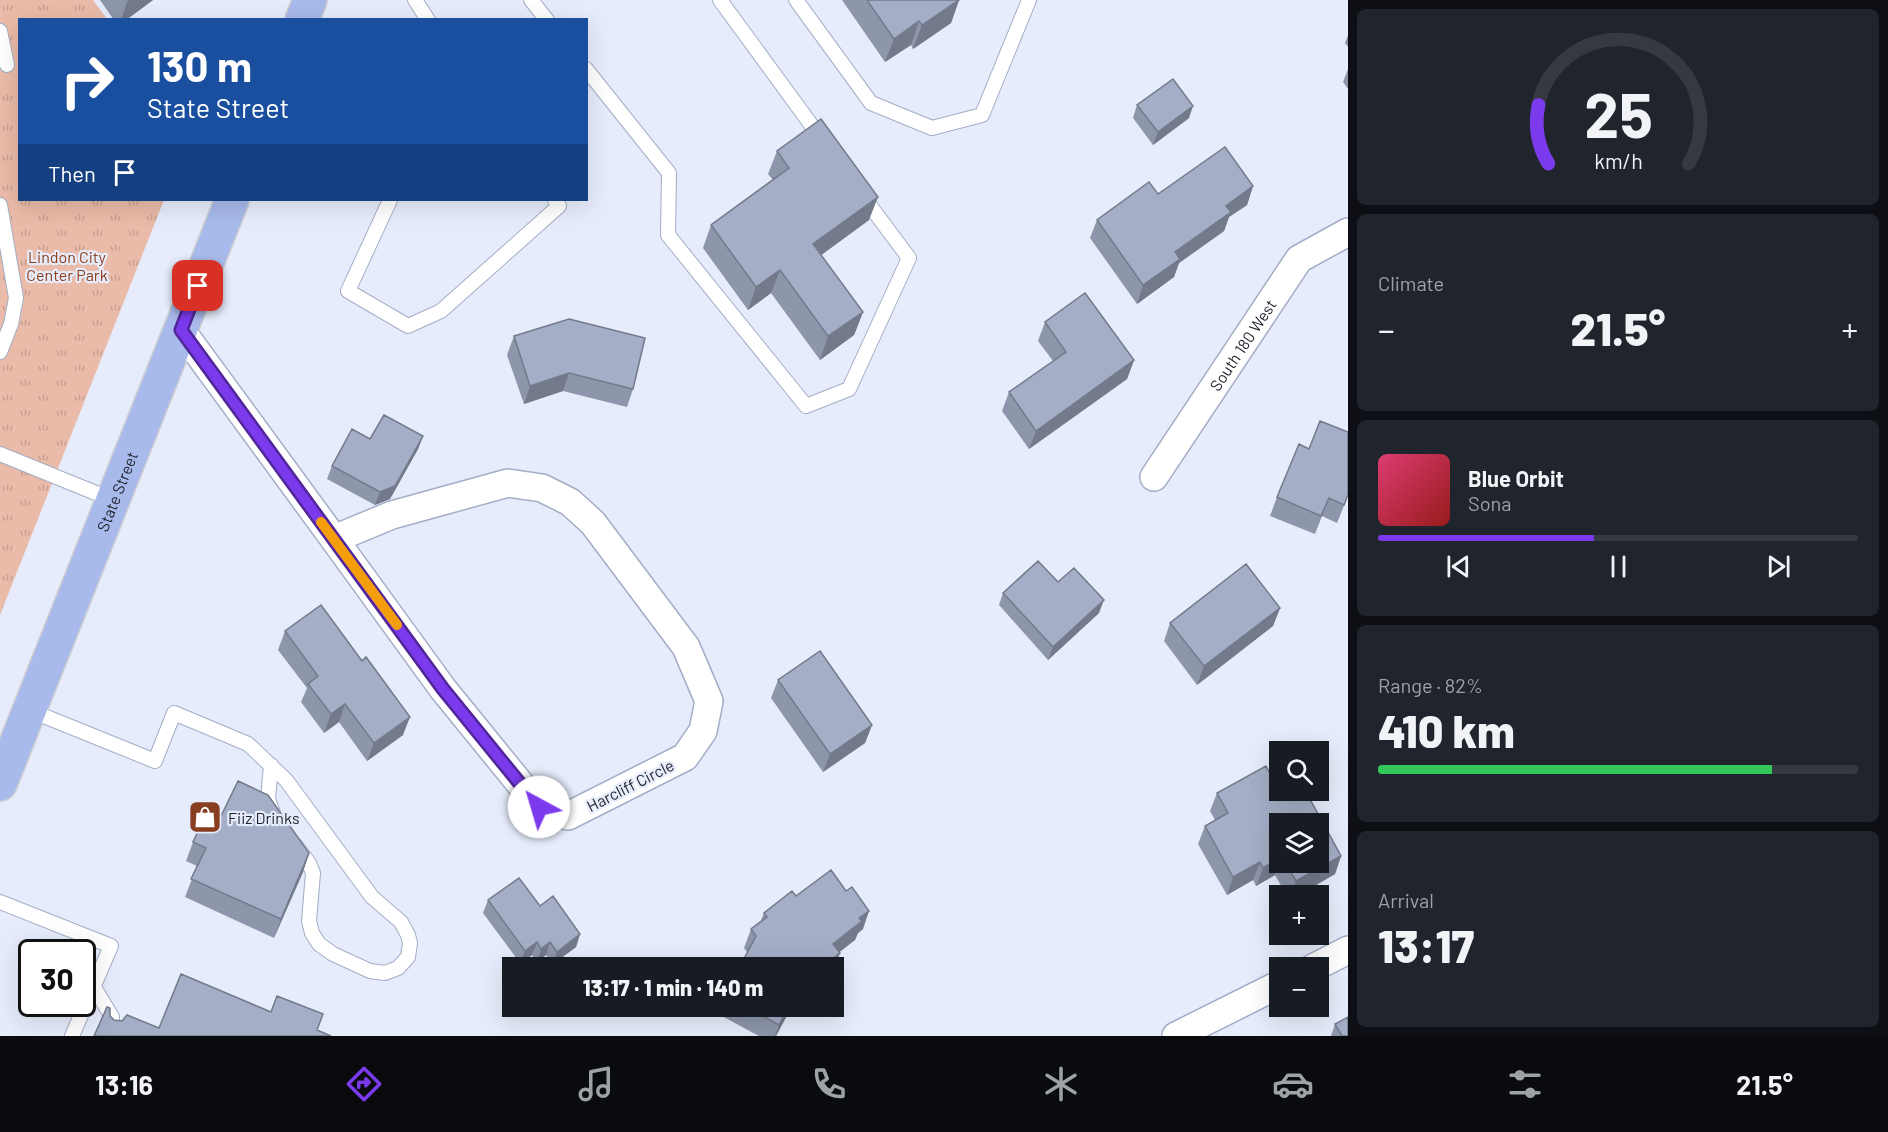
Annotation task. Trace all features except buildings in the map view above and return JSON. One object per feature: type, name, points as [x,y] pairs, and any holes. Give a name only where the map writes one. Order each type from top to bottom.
[{"type":"main road","points":[[303,18],[310,0]]},
{"type":"main road","name":"State Street","points":[[0,784],[232,201]]},
{"type":"street","name":"South 180 West","points":[[1154,477],[1299,260],[1348,232]]},
{"type":"street","name":"Harcliff Circle","points":[[181,330],[443,689],[539,807],[568,816],[685,757],[703,731],[709,701],[687,647],[593,524],[570,502],[542,488],[508,483],[392,515],[334,539]]},
{"type":"street","points":[[1329,960],[1348,950]]},
{"type":"street","points":[[1176,1036],[1269,990]]},
{"type":"lane","points":[[415,0],[427,18]]},
{"type":"lane","points":[[531,0],[545,18]]},
{"type":"lane","points":[[720,0],[831,153]]},
{"type":"lane","points":[[796,0],[871,103],[932,128],[982,115],[1029,0]]},
{"type":"lane","points":[[0,31],[9,66]]},
{"type":"lane","points":[[588,72],[669,173],[669,235],[806,406],[849,389],[909,258],[853,181]]},
{"type":"lane","points":[[390,201],[348,291],[408,326],[441,311],[559,206],[556,201]]},
{"type":"lane","points":[[0,205],[16,298],[11,324],[0,352]]},
{"type":"lane","points":[[0,454],[113,500]]},
{"type":"lane","points":[[29,710],[155,761],[174,713],[248,744],[271,765],[286,780],[372,897],[401,922],[410,943],[408,957],[398,968],[385,973],[370,971],[333,954],[318,944],[310,928],[309,913],[313,873],[309,863],[275,816],[268,799],[271,765]]},
{"type":"lane","points":[[0,902],[93,939]]},
{"type":"lane","points":[[96,940],[111,946],[96,982]]},
{"type":"lane","points":[[96,990],[112,1017],[110,1036]]},
{"type":"lane","points":[[72,1036],[81,1017]]},
{"type":"green space","name":"Lindon City Center Park","points":[[0,0],[93,0],[106,18],[18,18],[18,201],[164,201],[0,615]]},
{"type":"slow traffic","points":[[321,522],[397,625]]},
{"type":"place","name":"Fiiz Drinks","points":[[205,817]]},
{"type":"route","points":[[198,286],[181,330],[443,689],[539,807]]}]
